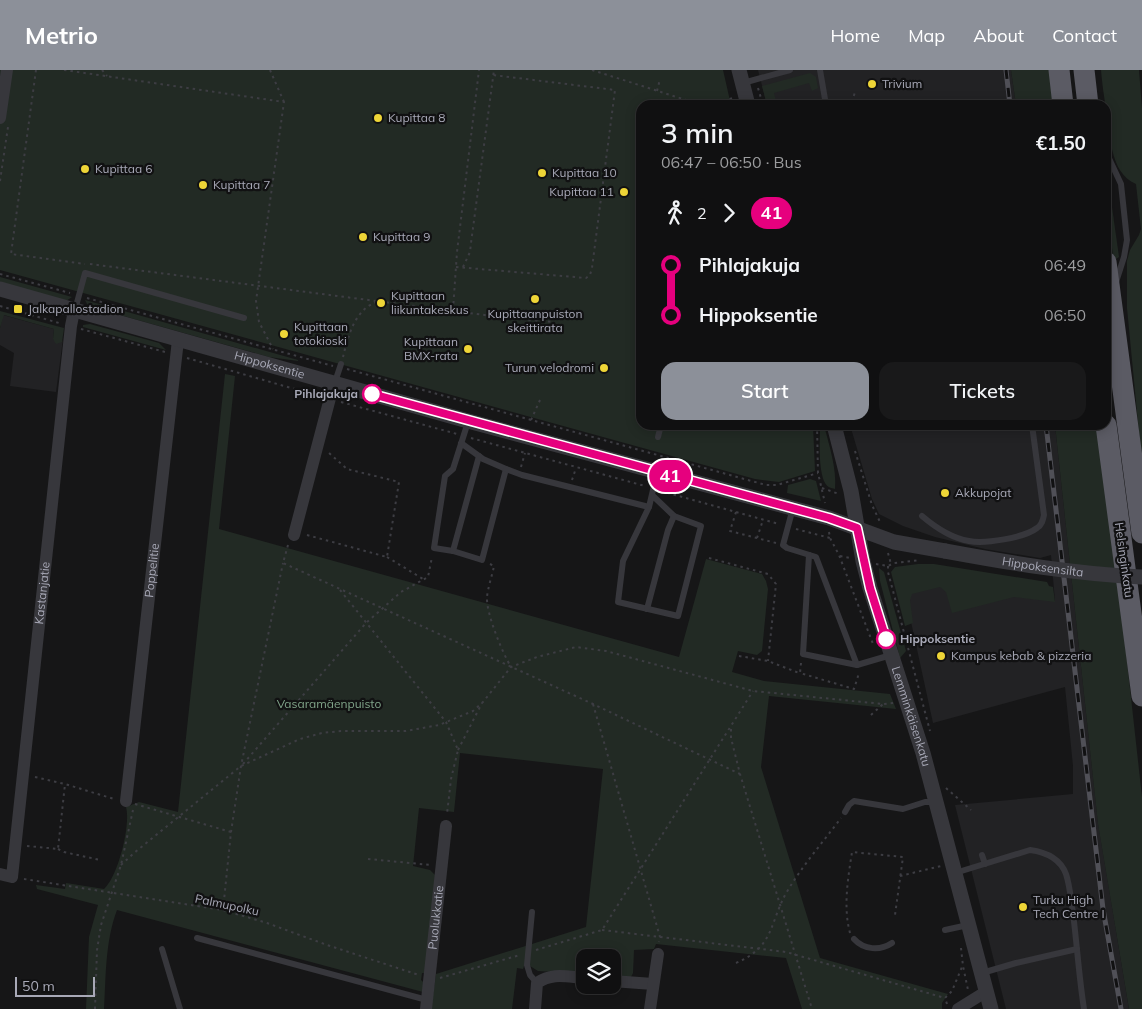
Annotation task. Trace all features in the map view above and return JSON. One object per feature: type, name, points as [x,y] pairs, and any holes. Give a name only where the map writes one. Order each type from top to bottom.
[{"type":"highway","points":[[1058,70],[1062,100]]},
{"type":"highway","points":[[1084,70],[1087,100]]},
{"type":"highway","name":"Helsinginkatu","points":[[1111,297],[1142,532]]},
{"type":"highway","name":"Helsinginkatu","points":[[1107,430],[1142,696]]},
{"type":"street","points":[[0,118],[7,70]]},
{"type":"street","points":[[741,76],[747,100]]},
{"type":"street","name":"Hippoksentie","points":[[0,289],[468,421],[829,518],[894,542],[945,552]]},
{"type":"street","name":"Kastanjatie","points":[[6,876],[15,845],[70,326],[74,311]]},
{"type":"street","name":"Poppelitie","points":[[130,802],[178,340]]},
{"type":"street","points":[[294,533],[334,383]]},
{"type":"street","name":"Lemminkäisenkatu","points":[[835,430],[851,491],[857,528],[886,657],[912,714],[955,873],[964,926],[982,974],[992,1009]]},
{"type":"street","name":"Hippoksensilta","points":[[945,552],[1032,567],[1142,577]]},
{"type":"street","name":"Puolukkatie","points":[[427,1005],[446,826]]},
{"type":"street","points":[[650,1009],[658,954]]},
{"type":"street","points":[[535,1009],[537,983],[552,975],[576,977]]},
{"type":"street","points":[[621,981],[653,984]]},
{"type":"street","points":[[958,1009],[987,991]]},
{"type":"lane","points":[[741,76],[790,70]]},
{"type":"lane","points":[[820,70],[825,100]]},
{"type":"lane","points":[[1111,163],[1121,184],[1127,240],[1124,257],[1111,297]]},
{"type":"lane","points":[[74,311],[85,274],[244,318]]},
{"type":"lane","points":[[334,383],[340,366]]},
{"type":"lane","points":[[468,421],[453,469],[444,476],[434,548],[453,551],[482,560],[506,469]]},
{"type":"lane","points":[[658,437],[660,430]]},
{"type":"lane","points":[[922,516],[941,532],[970,541],[991,541],[1022,535],[1038,528],[1043,522],[1044,515],[1033,430]]},
{"type":"lane","points":[[461,443],[479,456],[519,474],[649,507]]},
{"type":"lane","points":[[453,551],[479,456]]},
{"type":"lane","points":[[652,492],[674,516],[701,526],[678,616],[618,602],[623,561],[649,507],[652,492],[657,473]]},
{"type":"lane","points":[[793,508],[783,545],[816,557],[860,665]]},
{"type":"lane","points":[[646,609],[668,530],[674,516]]},
{"type":"lane","points":[[809,555],[802,654],[860,665],[886,657]]},
{"type":"lane","points":[[845,812],[848,805],[854,801],[902,809],[925,802],[936,802]]},
{"type":"lane","points":[[1015,847],[1018,854]]},
{"type":"lane","points":[[955,873],[1030,850],[1054,857],[1066,874],[1078,949],[1078,968],[1084,1009]]},
{"type":"lane","points":[[982,855],[985,864]]},
{"type":"lane","points":[[532,912],[527,965],[530,975],[537,983]]},
{"type":"lane","points":[[945,930],[964,926]]},
{"type":"lane","points":[[197,938],[427,1005]]},
{"type":"lane","points":[[854,939],[859,945],[870,949],[887,946],[892,943]]},
{"type":"lane","points":[[162,949],[180,1009]]},
{"type":"lane","points":[[982,974],[1016,963],[1078,949]]},
{"type":"path","points":[[36,70],[11,254],[500,317],[554,322]]},
{"type":"path","points":[[64,70],[284,102]]},
{"type":"path","points":[[102,70],[107,76]]},
{"type":"path","points":[[270,70],[284,102],[260,286],[256,301],[259,322],[273,349]]},
{"type":"path","points":[[453,310],[456,267],[479,70]]},
{"type":"path","points":[[463,267],[470,252],[494,70]]},
{"type":"path","points":[[592,70],[657,92],[688,100]]},
{"type":"path","points":[[456,267],[586,278],[590,275],[592,268],[615,90],[493,75]]},
{"type":"path","points":[[657,92],[660,79]]},
{"type":"path","points":[[853,100],[855,92]]},
{"type":"path","points":[[726,100],[733,98]]},
{"type":"path","points":[[0,274],[340,366],[766,485],[777,485],[818,474]]},
{"type":"path","points":[[340,366],[345,347],[358,316],[372,303],[379,301]]},
{"type":"path","points":[[0,306],[576,467],[652,492],[736,512],[830,538],[886,657]]},
{"type":"path","points":[[531,420],[540,400]]},
{"type":"path","points":[[817,430],[818,474],[824,497]]},
{"type":"path","points":[[317,448],[330,453],[347,468],[398,482],[387,557]]},
{"type":"path","points":[[854,449],[872,506],[881,523]]},
{"type":"path","points":[[519,474],[525,453]]},
{"type":"path","points":[[571,488],[576,467]]},
{"type":"path","points":[[736,512],[730,531],[783,545]]},
{"type":"path","points":[[757,538],[763,520]]},
{"type":"path","points":[[223,910],[231,832],[242,766],[283,563],[288,544],[294,533],[387,557],[423,579]]},
{"type":"path","points":[[121,866],[134,853],[242,766],[366,623],[400,592],[428,577],[434,548]]},
{"type":"path","points":[[709,558],[768,574],[776,584],[768,661]]},
{"type":"path","points":[[482,560],[494,566],[487,596],[488,604],[504,656],[511,667]]},
{"type":"path","points":[[923,560],[891,564],[888,569],[932,738]]},
{"type":"path","points":[[283,563],[593,704],[740,774]]},
{"type":"path","points":[[339,588],[446,722],[458,750]]},
{"type":"path","points":[[242,766],[300,739],[322,733],[341,731],[406,731],[439,725],[473,711],[483,702],[511,667],[562,649],[586,647],[606,650],[753,690],[882,704],[896,703]]},
{"type":"path","points":[[800,673],[802,654]]},
{"type":"path","points":[[739,656],[768,661],[800,673],[854,689],[860,665]]},
{"type":"path","points":[[602,930],[753,690]]},
{"type":"path","points":[[446,826],[451,779],[458,750],[483,702]]},
{"type":"path","points":[[593,704],[660,937]]},
{"type":"path","points":[[871,715],[882,704]]},
{"type":"path","points":[[731,727],[731,738],[740,774],[812,1009]]},
{"type":"path","points":[[22,775],[65,784],[231,832]]},
{"type":"path","points":[[58,849],[65,784]]},
{"type":"path","points":[[943,786],[971,810]]},
{"type":"path","points":[[95,1009],[98,944],[101,925],[121,866],[130,802]]},
{"type":"path","points":[[736,963],[748,957],[767,940],[788,890],[845,812]]},
{"type":"path","points":[[15,845],[58,849],[100,860]]},
{"type":"path","points":[[854,939],[850,933],[847,921],[848,882],[852,852],[903,857],[895,915]]},
{"type":"path","points":[[368,859],[441,865]]},
{"type":"path","points":[[900,876],[941,866]]},
{"type":"path","name":"Palmupolku","points":[[6,876],[223,910],[430,978]]},
{"type":"path","points":[[964,926],[963,966],[971,1001]]},
{"type":"path","points":[[430,978],[439,979],[602,930],[794,954],[946,998]]},
{"type":"path","points":[[946,998],[952,991],[963,966]]},
{"type":"path","points":[[946,998],[948,1009]]},
{"type":"shaded area","points":[[758,70],[1011,70],[1015,100],[766,100]]},
{"type":"shaded area","points":[[3,315],[54,329],[53,339],[62,342],[63,339],[56,392],[10,386],[14,353],[0,345],[0,328]]},
{"type":"shaded area","points":[[851,430],[1056,430],[1098,823],[1129,1009],[1006,1009],[955,805],[1073,794],[1073,766],[1065,687],[933,723],[905,594],[945,583],[1055,601],[1051,555],[1040,558],[985,549],[935,537],[903,526],[879,514],[872,499]]},
{"type":"green space","name":"Kupittaan liikuntakeskus","points":[[0,70],[723,70],[730,100],[636,100],[636,430],[813,430],[815,471],[779,482],[755,479],[0,270]]},
{"type":"green space","points":[[1011,70],[1050,70],[1054,100],[1015,100]]},
{"type":"green space","points":[[1101,70],[1139,70],[1142,108],[1142,464],[1127,308],[1127,261],[1130,250],[1141,229],[1136,184],[1127,179],[1120,171],[1112,150],[1111,100],[1105,100]]},
{"type":"green space","points":[[810,73],[816,77],[818,88],[812,91],[809,83],[774,93],[776,100],[766,100],[762,86]]},
{"type":"green space","points":[[1111,200],[1119,257],[1116,259],[1113,256]]},
{"type":"green space","points":[[0,277],[72,297],[66,301],[0,283]]},
{"type":"green space","points":[[85,300],[298,361],[269,357],[88,306]]},
{"type":"green space","points":[[0,311],[64,328],[62,342],[56,344],[53,339],[54,329],[4,315],[0,328]]},
{"type":"green space","points":[[90,324],[159,343],[166,350],[83,327],[83,325]]},
{"type":"green space","name":"Vasaramäenpuisto","points":[[225,374],[235,376],[219,529],[679,657],[706,559],[762,574],[768,589],[762,651],[757,655],[738,651],[732,672],[764,681],[890,694],[896,709],[769,696],[761,767],[820,958],[948,994],[942,1003],[942,1009],[802,1009],[786,958],[656,944],[654,949],[634,950],[633,973],[631,977],[621,977],[621,949],[576,949],[576,973],[538,971],[530,966],[524,966],[523,969],[517,968],[512,1009],[431,1009],[436,974],[586,927],[603,769],[460,753],[454,812],[419,808],[413,866],[430,870],[435,875],[425,973],[422,973],[421,980],[423,982],[423,992],[117,910],[108,947],[104,1009],[86,1009],[89,937],[98,905],[37,889],[36,885],[65,889],[66,883],[104,889],[114,874],[122,850],[127,826],[126,807],[139,802],[178,812]]},
{"type":"green space","points":[[820,430],[825,430],[834,465],[835,489],[825,483],[821,470]]},
{"type":"green space","points":[[1056,430],[1099,430],[1119,589],[1142,797],[1142,1009],[1129,1009],[1098,824]]},
{"type":"green space","points":[[810,479],[816,481],[821,501],[787,493],[788,485]]},
{"type":"green space","points":[[934,564],[1047,582],[1049,586],[1053,587],[1055,602],[1014,597],[952,613],[946,592],[940,587],[912,594],[910,600],[913,623],[905,626],[891,572],[895,567]]},
{"type":"green space","points":[[879,568],[884,572],[906,651],[900,658],[880,581]]},
{"type":"railway","points":[[1006,70],[1009,100]]},
{"type":"railway","points":[[1047,430],[1103,909],[1121,1009]]},
{"type":"bus line","name":"41","points":[[372,394],[657,473],[829,518],[857,528],[874,604],[886,639]]},
{"type":"place","name":"Trivium","points":[[872,84]]},
{"type":"place","name":"Kupittaa 8","points":[[378,118]]},
{"type":"place","name":"Kupittaa 6","points":[[85,169]]},
{"type":"place","name":"Kupittaa 10","points":[[542,173]]},
{"type":"place","name":"Kupittaa 7","points":[[203,185]]},
{"type":"place","name":"Kupittaa 11","points":[[624,192]]},
{"type":"place","name":"Kupittaa 9","points":[[363,237]]},
{"type":"place","name":"Kupittaanpuiston skeittirata","points":[[535,299]]},
{"type":"place","name":"Kupittaan liikuntakeskus","points":[[381,303]]},
{"type":"place","name":"Jalkapallostadion","points":[[18,309]]},
{"type":"place","name":"Kupittaan totokioski","points":[[284,334]]},
{"type":"place","name":"Kupittaan BMX-rata","points":[[468,349]]},
{"type":"place","name":"Turun velodromi","points":[[604,368]]},
{"type":"place","name":"Pihlajakuja","points":[[372,394]]},
{"type":"place","name":"Akkupojat","points":[[945,493]]},
{"type":"place","name":"Hippoksentie","points":[[886,639]]},
{"type":"place","name":"Kampus kebab & pizzeria","points":[[941,656]]},
{"type":"place","name":"Turku High Tech Centre I","points":[[1023,907]]}]
